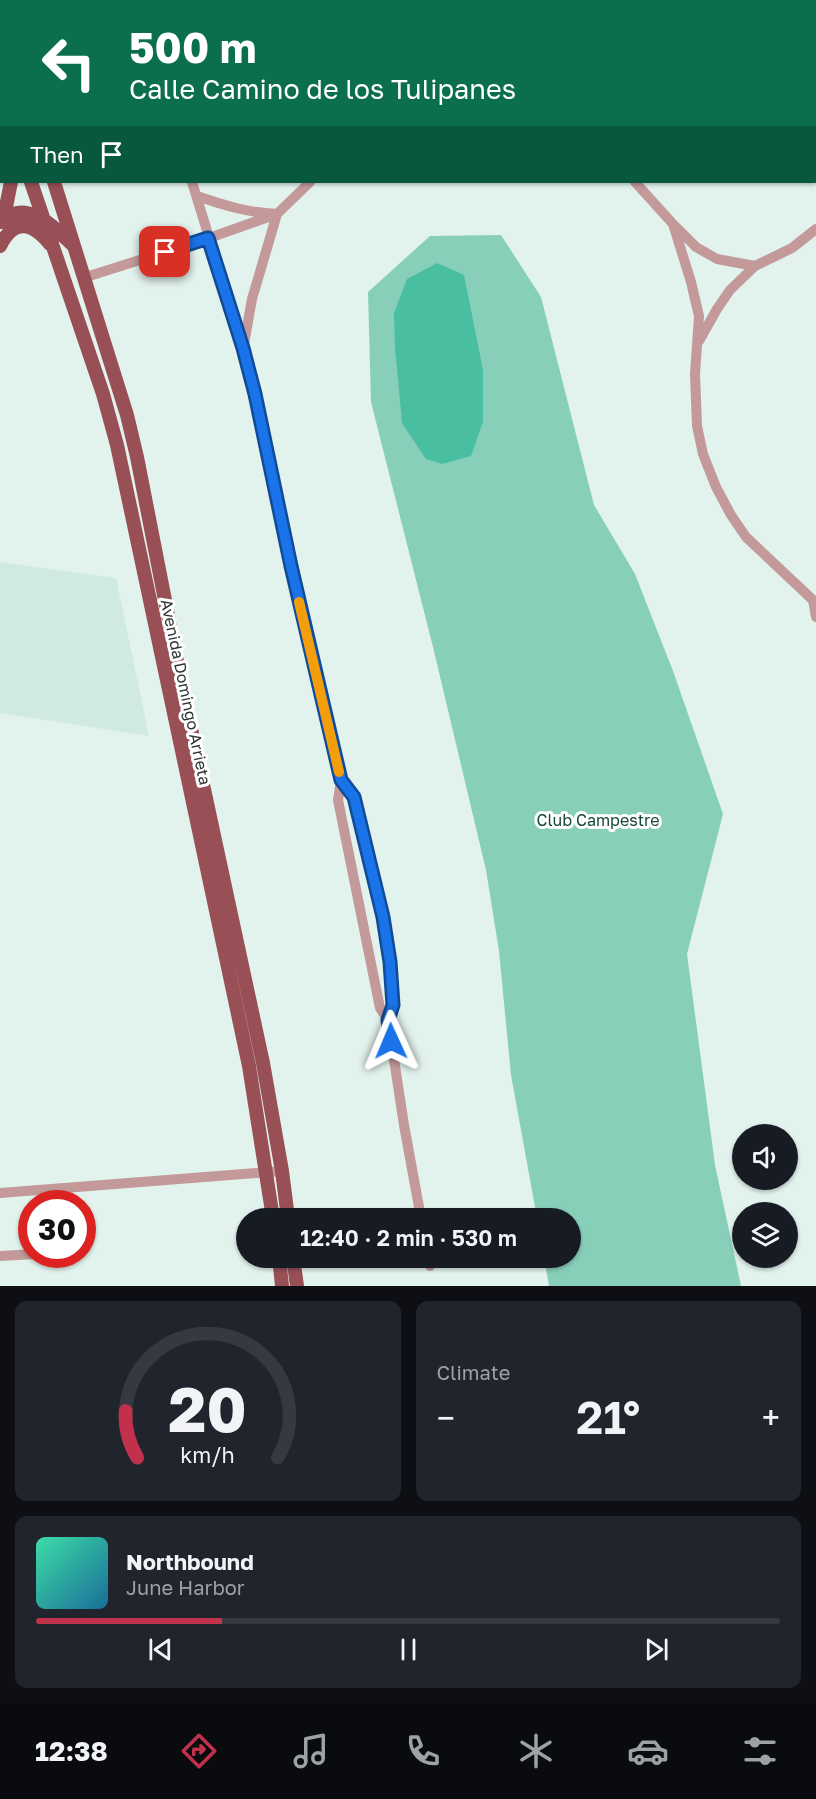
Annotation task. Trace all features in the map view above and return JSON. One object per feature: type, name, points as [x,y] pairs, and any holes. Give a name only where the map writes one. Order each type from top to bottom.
[{"type":"main road","points":[[0,233],[11,183]]},
{"type":"main road","name":"Avenida Domingo Arrieta","points":[[31,183],[103,394],[117,445],[168,691],[282,1171],[287,1208]]},
{"type":"main road","name":"Avenida Domingo Arrieta","points":[[54,183],[127,415],[256,1064],[272,1208]]},
{"type":"main road","points":[[2,220],[18,212],[35,215],[74,246]]},
{"type":"main road","points":[[0,246],[9,231],[16,227],[27,226],[35,229],[55,250]]},
{"type":"main road","points":[[65,285],[83,278]]},
{"type":"main road","points":[[168,691],[182,687]]},
{"type":"main road","points":[[280,1268],[282,1286]]},
{"type":"main road","points":[[295,1268],[297,1286]]},
{"type":"street","points":[[192,183],[255,394],[291,566],[341,780],[338,800],[380,1008],[388,1020],[419,1208]]},
{"type":"street","points":[[83,278],[277,214],[309,183]]},
{"type":"street","points":[[636,183],[696,247],[717,259],[755,266]]},
{"type":"street","points":[[197,196],[256,213],[277,214]]},
{"type":"street","points":[[243,348],[255,290],[277,214]]},
{"type":"street","points":[[673,224],[699,315],[695,374],[697,426],[703,454],[731,515],[746,537],[814,602],[816,617]]},
{"type":"street","points":[[698,344],[730,290],[755,266],[792,248],[816,229]]},
{"type":"street","points":[[341,780],[354,797],[383,917],[390,962],[393,1005],[388,1020]]},
{"type":"street","points":[[0,1193],[282,1171]]},
{"type":"street","points":[[0,1256],[18,1255]]},
{"type":"shaded area","points":[[437,263],[464,275],[483,370],[483,422],[471,456],[442,464],[426,459],[402,423],[394,313],[407,279]]},
{"type":"shaded area","points":[[0,562],[116,578],[149,736],[0,713]]},
{"type":"green space","name":"Club Campestre","points":[[501,235],[541,297],[594,505],[635,574],[673,671],[723,814],[687,954],[715,1165],[732,1244],[732,1268],[737,1268],[741,1286],[549,1286],[546,1268],[581,1268],[581,1208],[535,1208],[511,1075],[499,951],[486,870],[371,402],[368,292],[430,236]]},
{"type":"slow traffic","points":[[299,602],[339,772]]},
{"type":"route","points":[[165,252],[208,238],[243,348],[341,780],[354,797],[383,917],[390,962],[393,1005],[388,1020],[391,1041]]}]
